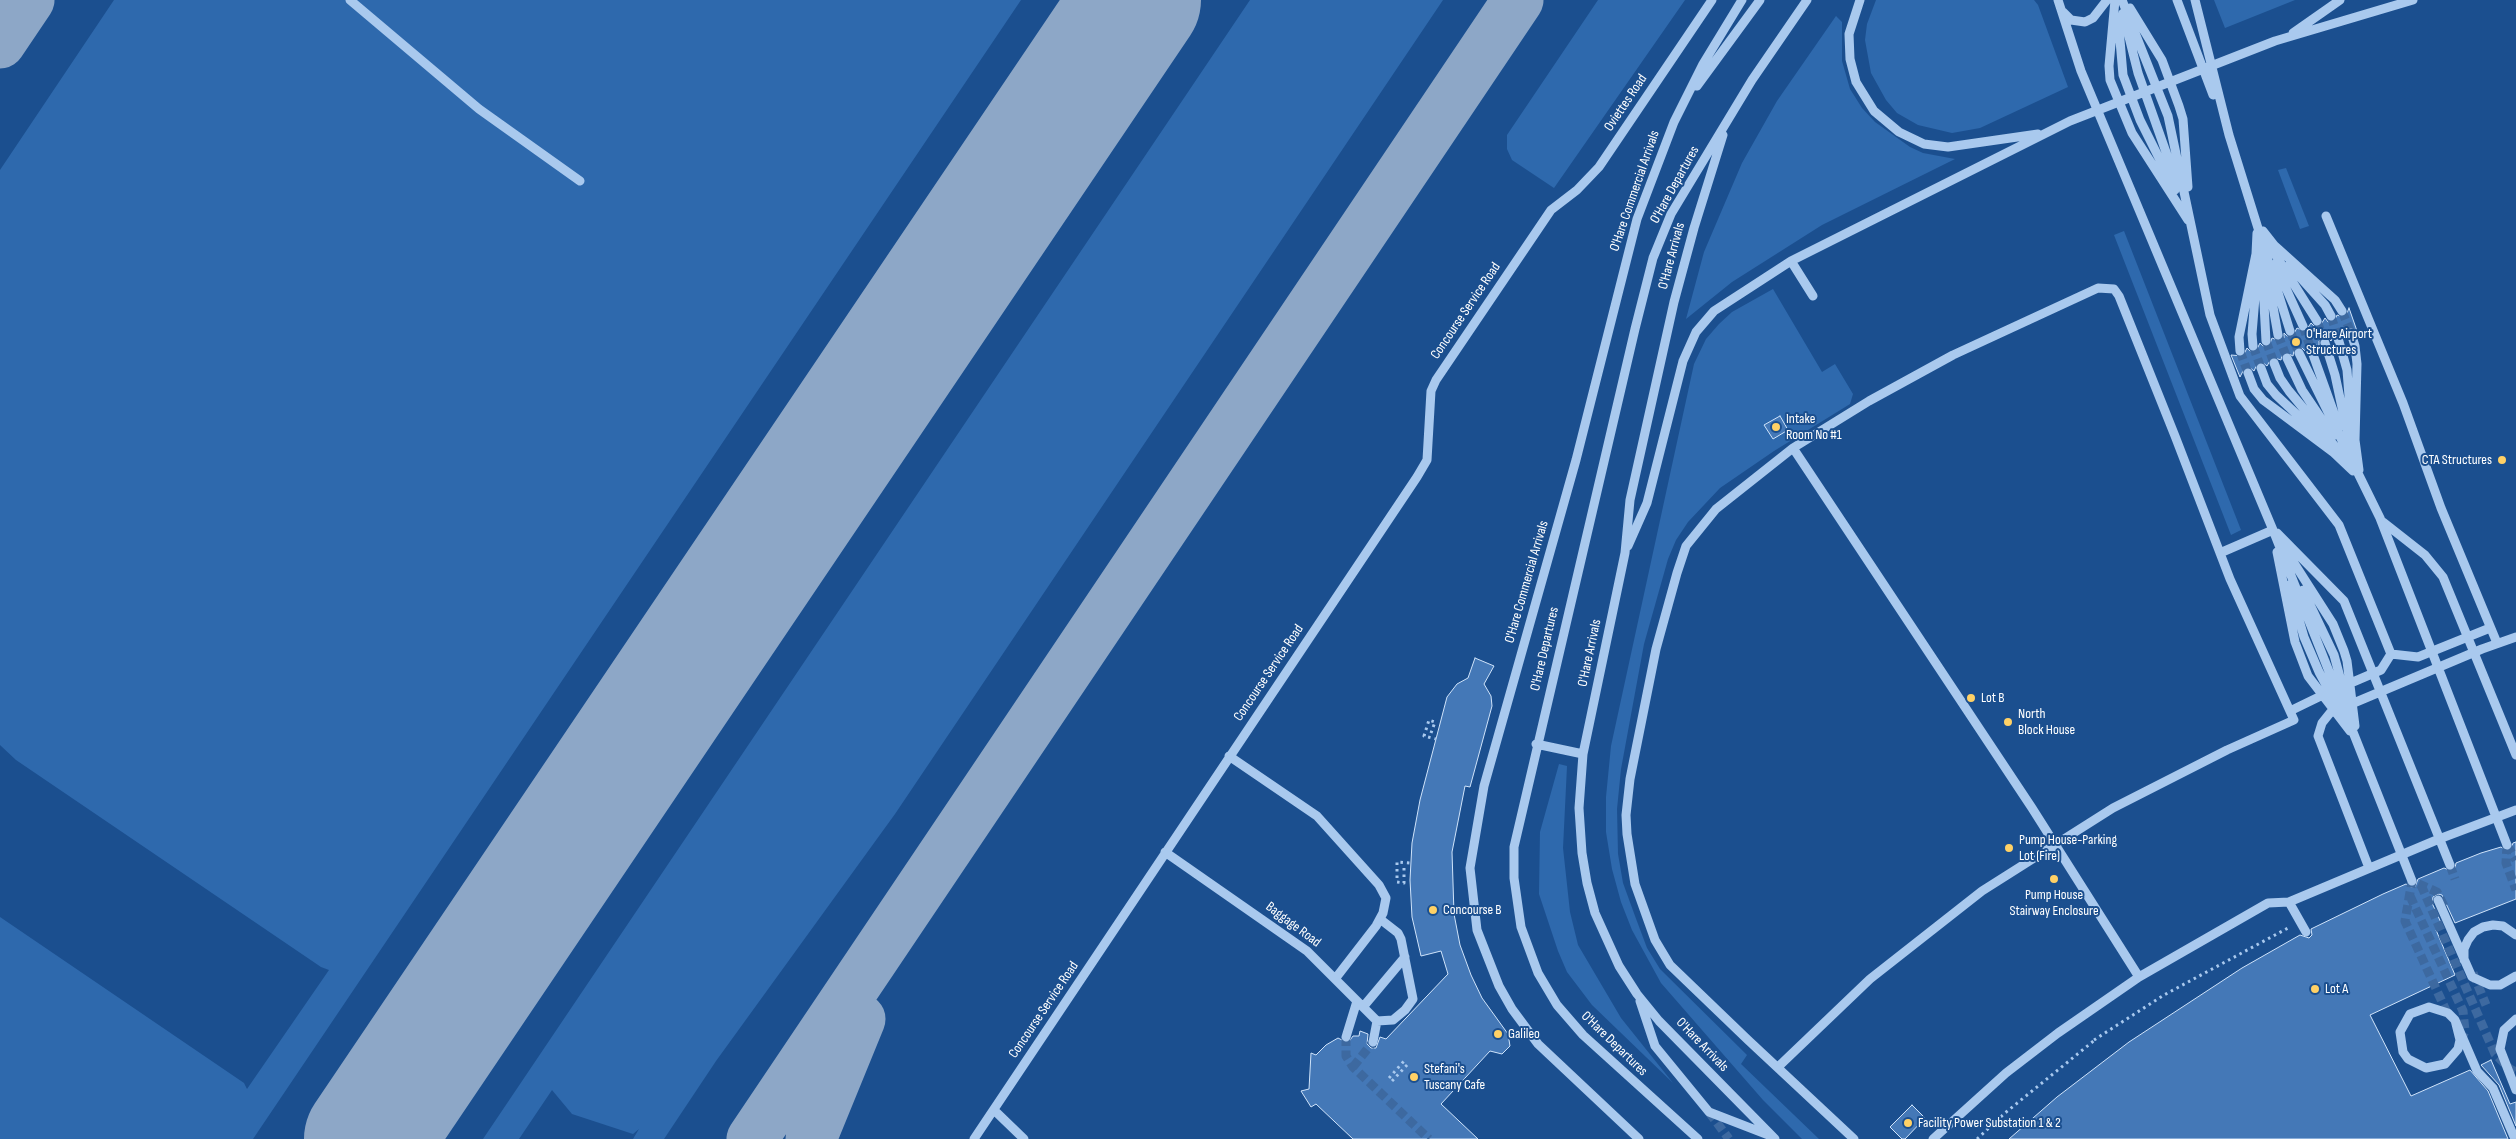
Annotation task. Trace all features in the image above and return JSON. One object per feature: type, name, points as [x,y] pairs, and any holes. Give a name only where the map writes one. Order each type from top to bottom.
[{"type":"street","points":[[350,0],[479,109],[580,181]]},
{"type":"street","name":"Oviettes Road","points":[[1551,210],[1577,190],[1599,167],[1712,0]]},
{"type":"street","name":"O'Hare Commercial Arrivals","points":[[1639,1139],[1538,1044],[1512,1009],[1500,986],[1477,930],[1470,868],[1484,786],[1576,460],[1619,284],[1637,219],[1681,109],[1703,64],[1742,0]]},
{"type":"street","points":[[1681,109],[1760,0]]},
{"type":"street","points":[[1728,121],[1807,0]]},
{"type":"street","points":[[1860,0],[1850,34],[1850,59],[1856,82],[1874,111],[1899,132],[1924,144],[1948,147],[2045,133]]},
{"type":"street","points":[[2058,2],[2071,20],[2085,22],[2093,18],[2107,0]]},
{"type":"street","points":[[2120,0],[2134,60],[2192,232]]},
{"type":"street","points":[[2120,0],[2162,60],[2180,106],[2183,119],[2192,232]]},
{"type":"street","points":[[2120,0],[2124,75],[2140,120],[2186,212],[2192,232]]},
{"type":"street","points":[[2120,0],[2109,66],[2110,80],[2132,133],[2184,213],[2192,232]]},
{"type":"street","points":[[2120,0],[2166,111],[2212,323],[2240,396],[2339,525],[2391,654]]},
{"type":"street","points":[[2178,0],[2228,135],[2290,331]]},
{"type":"street","points":[[2195,0],[2228,135]]},
{"type":"street","points":[[2276,41],[2313,21],[2340,0]]},
{"type":"street","points":[[1625,553],[1647,502],[1683,361],[1696,332],[1714,311],[1791,260],[2070,121],[2276,41],[2413,0]]},
{"type":"street","points":[[2058,2],[2081,71],[2273,530],[2333,667],[2357,741],[2412,881]]},
{"type":"street","name":"O'Hare Arrivals","points":[[1728,121],[1694,228],[1674,302],[1630,500],[1625,553],[1583,754],[1579,808],[1582,853],[1587,882],[1595,913],[1619,966],[1637,994],[1659,1021],[1774,1138]]},
{"type":"street","name":"O'Hare Departures","points":[[1698,1139],[1583,1035],[1557,1005],[1538,973],[1521,927],[1514,878],[1514,847],[1536,744],[1653,258],[1671,214],[1728,121]]},
{"type":"street","name":"Concourse Service Road","points":[[974,1139],[1417,477],[1427,460],[1431,392],[1436,380],[1551,210]]},
{"type":"street","points":[[2326,216],[2403,404],[2441,508],[2496,643]]},
{"type":"street","points":[[2257,223],[2274,244],[2335,300],[2342,311]]},
{"type":"street","points":[[2257,223],[2273,246],[2325,305],[2331,316]]},
{"type":"street","points":[[2257,223],[2317,321]]},
{"type":"street","points":[[2257,223],[2303,326]]},
{"type":"street","points":[[2257,223],[2278,335]]},
{"type":"street","points":[[2257,223],[2260,241],[2266,340]]},
{"type":"street","points":[[2253,346],[2252,334],[2258,254],[2257,223]]},
{"type":"street","points":[[2240,351],[2238,338],[2256,254],[2257,223]]},
{"type":"street","points":[[1791,260],[1813,296]]},
{"type":"street","points":[[1778,1067],[1870,979],[1982,891],[2113,808],[2170,778],[2294,720],[2263,655],[2220,553],[2119,296],[2114,289],[2098,288],[1954,355],[1869,401],[1793,448],[1716,509],[1686,546],[1677,573],[1656,649],[1630,779],[1626,815],[1629,854],[1635,884],[1655,940],[1670,964],[1778,1067],[1854,1139]]},
{"type":"street","points":[[2351,333],[2356,346],[2355,440],[2362,480]]},
{"type":"street","points":[[2338,338],[2345,361],[2352,440],[2362,480]]},
{"type":"street","points":[[2326,343],[2349,441],[2362,480]]},
{"type":"street","points":[[2311,349],[2346,444],[2362,480]]},
{"type":"street","points":[[2299,353],[2380,518],[2507,845]]},
{"type":"street","points":[[2287,358],[2302,390],[2362,480]]},
{"type":"street","points":[[2274,363],[2289,391],[2362,480]]},
{"type":"street","points":[[2261,368],[2267,384],[2276,395],[2335,450],[2362,480]]},
{"type":"street","points":[[2248,373],[2254,389],[2263,400],[2334,453],[2362,480]]},
{"type":"street","points":[[1793,448],[2055,845],[2139,977]]},
{"type":"street","points":[[2380,518],[2435,565],[2443,577],[2461,616],[2516,755]]},
{"type":"street","points":[[2220,553],[2273,530]]},
{"type":"street","points":[[2273,530],[2344,601],[2450,866]]},
{"type":"street","points":[[2273,530],[2332,624],[2347,661],[2357,741]]},
{"type":"street","points":[[2273,530],[2304,638],[2319,672],[2357,741]]},
{"type":"street","points":[[2273,530],[2295,642],[2308,676],[2357,741]]},
{"type":"street","points":[[2391,654],[2418,657],[2490,628]]},
{"type":"street","points":[[2370,868],[2318,736],[2322,723],[2330,713],[2516,636]]},
{"type":"street","points":[[2290,711],[2381,670],[2391,654]]},
{"type":"street","points":[[1536,744],[1583,754]]},
{"type":"street","points":[[1229,756],[1317,816],[1378,885],[1386,898],[1380,919],[1335,979]]},
{"type":"street","points":[[1933,1139],[2006,1073],[2058,1033],[2139,977],[2268,903],[2289,902],[2439,839],[2516,810]]},
{"type":"street","name":"Baggage Road","points":[[1165,852],[1307,951],[1377,1021]]},
{"type":"street","points":[[2438,900],[2472,977],[2490,986],[2509,982],[2516,976]]},
{"type":"street","points":[[2289,902],[2306,932]]},
{"type":"street","points":[[1373,1042],[1377,1021],[1393,1020],[1405,1010],[1413,999],[1405,957],[1398,933],[1380,919]]},
{"type":"street","points":[[2467,968],[2464,950],[2474,932],[2493,925],[2503,926],[2516,935]]},
{"type":"street","points":[[1346,1037],[1360,1004],[1405,957]]},
{"type":"street","points":[[1637,994],[1655,1046],[1709,1112],[1774,1138]]},
{"type":"street","points":[[2455,1020],[2460,1040],[2458,1049],[2445,1064],[2426,1068],[2408,1059],[2403,1052],[2400,1032],[2410,1014],[2429,1007],[2444,1011],[2455,1020],[2475,1067],[2493,1088],[2515,1139]]},
{"type":"street","points":[[2516,1019],[2504,1030],[2501,1039],[2503,1059],[2516,1090]]},
{"type":"street","points":[[2503,1059],[2516,1072]]},
{"type":"street","points":[[994,1110],[1024,1139]]},
{"type":"path","points":[[1431,733],[1435,722],[1429,720],[1424,736],[1436,739]]},
{"type":"path","points":[[1404,868],[1404,883],[1397,882],[1397,862],[1411,863]]},
{"type":"path","points":[[1977,1139],[2005,1113],[2095,1039],[2164,995],[2301,922]]},
{"type":"path","points":[[1390,1079],[1406,1063]]},
{"type":"shaded area","points":[[114,0],[1021,0],[253,1139],[0,1139],[0,917],[244,1083],[247,1089],[329,970],[321,967],[16,760],[0,745],[0,170]]},
{"type":"shaded area","points":[[1250,0],[1443,0],[895,814],[716,1061],[664,1139],[633,1139],[639,1129],[633,1134],[572,1114],[552,1090],[519,1139],[483,1139]]},
{"type":"shaded area","points":[[1598,0],[1685,0],[1554,188],[1512,160],[1507,149],[1507,135]]},
{"type":"shaded area","points":[[1876,0],[2034,0],[2038,5],[2068,87],[1980,128],[1952,133],[1918,125],[1897,113],[1886,100],[1871,73],[1865,40],[1867,24]]},
{"type":"shaded area","points":[[2214,0],[2295,0],[2225,28]]},
{"type":"shaded area","points":[[1836,16],[1842,22],[1842,61],[1850,89],[1862,108],[1875,122],[1910,147],[1923,153],[1955,159],[1822,225],[1732,282],[1686,319],[1704,252],[1742,163],[1777,101]]},
{"type":"shaded area","points":[[2286,168],[2309,226],[2300,229],[2278,170]]},
{"type":"shaded area","points":[[2124,231],[2241,530],[2231,535],[2114,235]]},
{"type":"shaded area","points":[[1773,289],[1822,372],[1835,364],[1853,394],[1850,404],[1774,451],[1720,488],[1688,522],[1676,540],[1668,559],[1644,644],[1621,769],[1617,809],[1618,854],[1623,883],[1635,916],[1647,948],[1660,969],[1747,1055],[1741,1064],[1819,1139],[1802,1139],[1763,1100],[1661,983],[1632,930],[1621,902],[1612,869],[1606,832],[1606,797],[1611,746],[1694,364],[1706,339],[1719,324],[1732,312]]},
{"type":"shaded area","points":[[1559,764],[1567,766],[1563,848],[1570,912],[1578,945],[1621,1018],[1673,1083],[1592,1005],[1567,972],[1558,951],[1539,894],[1540,832]]},
{"type":"building","name":"O'Hare Airport Structures","points":[[2349,308],[2357,331],[2350,327],[2346,329],[2344,336],[2340,332],[2336,332],[2331,341],[2327,337],[2323,337],[2319,341],[2319,346],[2308,343],[2305,351],[2297,347],[2294,350],[2293,356],[2285,352],[2281,360],[2272,357],[2267,366],[2262,362],[2258,362],[2254,371],[2249,367],[2245,367],[2240,377],[2231,355],[2243,356],[2247,348],[2251,352],[2256,351],[2260,343],[2264,347],[2269,346],[2272,338],[2280,341],[2284,338],[2284,333],[2288,337],[2292,337],[2297,328],[2305,332],[2311,323],[2315,327],[2320,326],[2325,318],[2328,322],[2334,322],[2337,315],[2346,316]]},
{"type":"building","name":"Intake Room No #1","points":[[1780,416],[1788,430],[1773,439],[1764,425]]},
{"type":"building","name":"Concourse B","points":[[1475,658],[1494,666],[1484,684],[1491,696],[1492,706],[1470,787],[1465,786],[1452,852],[1454,914],[1460,945],[1471,975],[1482,998],[1508,1034],[1510,1046],[1502,1054],[1490,1051],[1441,1104],[1478,1139],[1353,1139],[1316,1104],[1311,1107],[1301,1091],[1309,1089],[1311,1053],[1316,1055],[1326,1045],[1338,1038],[1348,1043],[1353,1036],[1359,1036],[1360,1031],[1368,1034],[1367,1044],[1371,1048],[1376,1048],[1380,1037],[1386,1039],[1448,974],[1441,951],[1421,956],[1412,917],[1410,880],[1412,843],[1420,800],[1447,697],[1457,684],[1468,678]]},
{"type":"building","name":"Lot A","points":[[2516,842],[2516,899],[2455,923],[2442,895],[2438,894],[2433,897],[2432,903],[2443,927],[2436,930],[2455,975],[2370,1015],[2411,1096],[2470,1070],[2488,1091],[2508,1139],[2009,1139],[2057,1097],[2129,1042],[2242,968],[2300,935],[2309,938],[2312,935],[2311,929],[2383,894],[2406,884],[2415,887],[2418,879],[2444,868],[2452,871],[2456,863],[2481,853],[2501,847],[2506,851],[2510,851],[2513,843]]},
{"type":"building","points":[[2491,1060],[2510,1104],[2516,1102],[2516,1126],[2499,1085],[2481,1065]]},
{"type":"building","name":"Facility Power Substation 1 & 2","points":[[1912,1105],[1925,1118],[1905,1139],[1902,1139],[1890,1127]]},
{"type":"taxiway","points":[[0,43],[29,0]]},
{"type":"taxiway","points":[[752,1139],[1518,0]]},
{"type":"taxiway","points":[[811,1139],[860,1019]]},
{"type":"runway","points":[[368,1139],[1137,0]]},
{"type":"tunnel","points":[[2342,311],[2351,333]]},
{"type":"tunnel","points":[[2331,316],[2338,338]]},
{"type":"tunnel","points":[[2317,321],[2325,343]]},
{"type":"tunnel","points":[[2303,326],[2311,349]]},
{"type":"tunnel","points":[[2290,331],[2299,353]]},
{"type":"tunnel","points":[[2278,335],[2287,358]]},
{"type":"tunnel","points":[[2266,341],[2274,363]]},
{"type":"tunnel","points":[[2253,346],[2261,368]]},
{"type":"tunnel","points":[[2240,351],[2248,373]]},
{"type":"tunnel","points":[[2507,845],[2506,863],[2516,890]]},
{"type":"tunnel","points":[[2507,845],[2516,860]]},
{"type":"tunnel","points":[[2450,865],[2455,879]]},
{"type":"tunnel","points":[[2444,906],[2437,892],[2412,881],[2405,921],[2449,1017]]},
{"type":"tunnel","points":[[2421,885],[2495,1054],[2510,1069],[2516,1072]]},
{"type":"tunnel","points":[[2410,896],[2463,1011],[2465,1031],[2460,1043]]},
{"type":"tunnel","points":[[2473,973],[2486,1005]]},
{"type":"tunnel","points":[[1346,1037],[1346,1056],[1353,1067],[1429,1139]]},
{"type":"tunnel","points":[[1353,1067],[1373,1042]]},
{"type":"tunnel","points":[[1709,1112],[1729,1139]]},
{"type":"place","name":"O'Hare Airport Structures","points":[[2296,342]]},
{"type":"place","name":"Intake Room No #1","points":[[1776,427]]},
{"type":"place","name":"CTA Structures","points":[[2502,460]]},
{"type":"place","name":"Lot B","points":[[1971,698]]},
{"type":"place","name":"North Block House","points":[[2008,722]]},
{"type":"place","name":"Pump House-Parking Lot (Fire)","points":[[2009,848]]},
{"type":"place","name":"Pump House Stairway Enclosure","points":[[2054,879]]},
{"type":"place","name":"Concourse B","points":[[1433,910]]},
{"type":"place","name":"Lot A","points":[[2315,989]]},
{"type":"place","name":"Galileo","points":[[1498,1034]]},
{"type":"place","name":"Stefani's Tuscany Cafe","points":[[1414,1077]]},
{"type":"place","name":"Facility Power Substation 1 & 2","points":[[1908,1123]]}]
